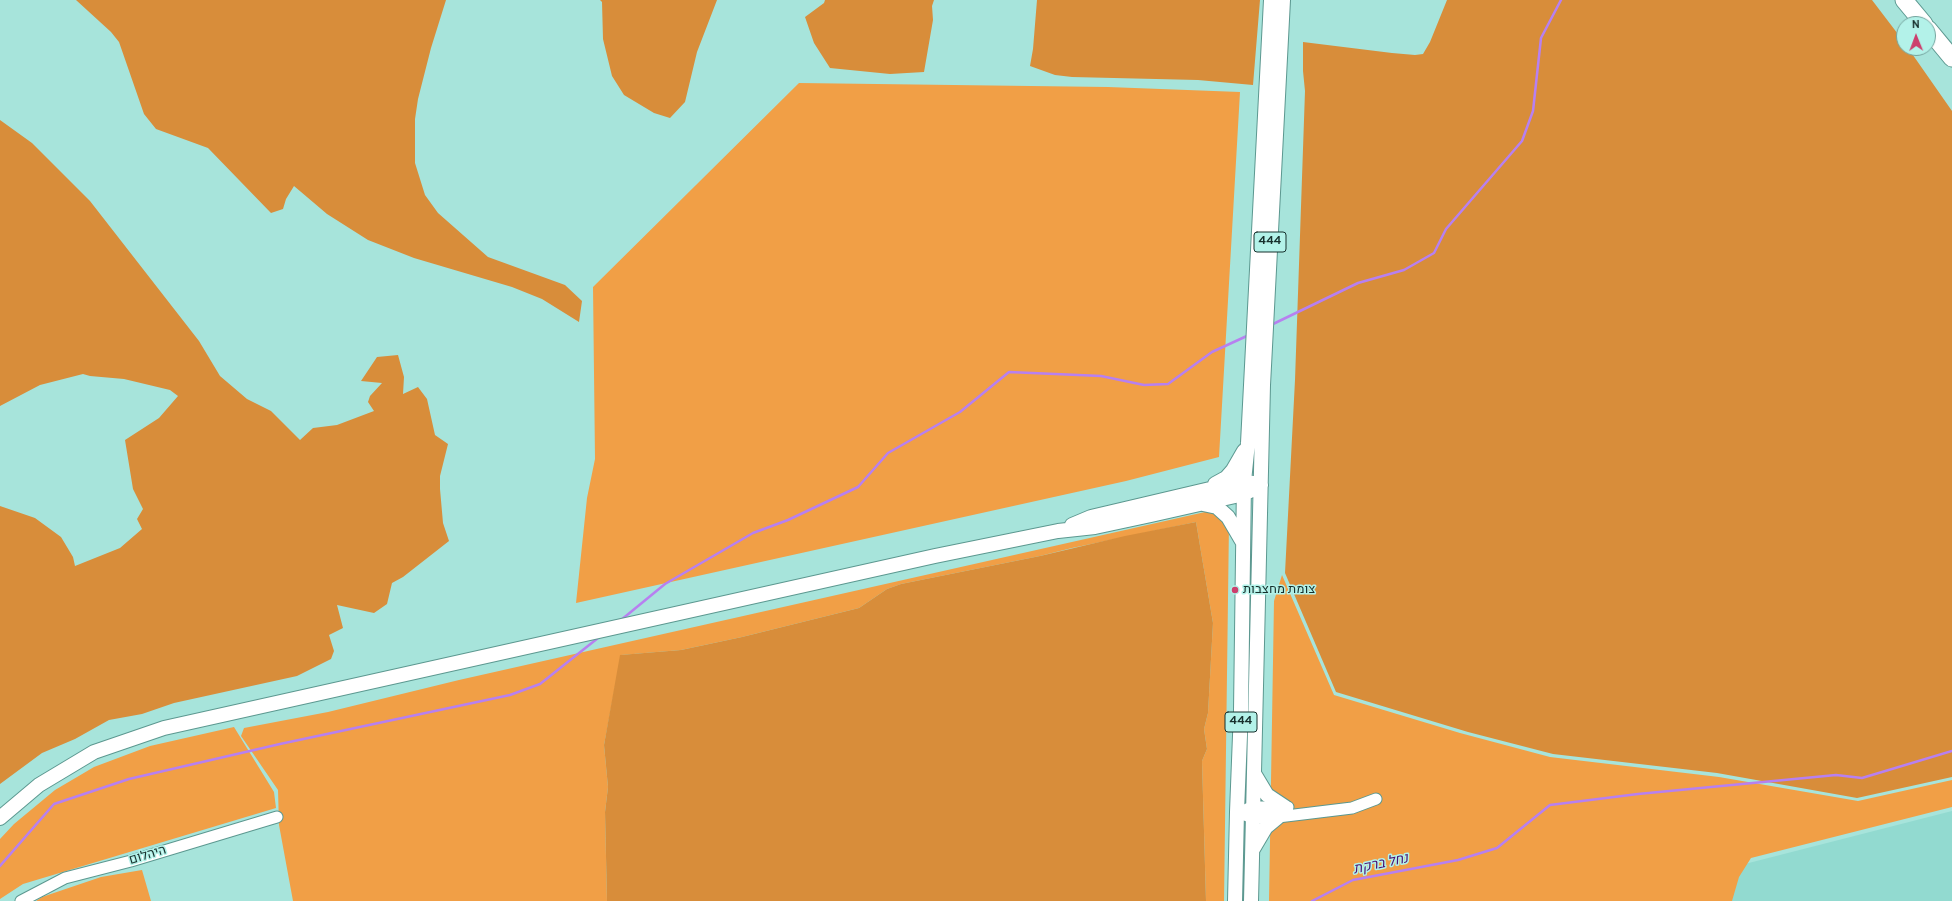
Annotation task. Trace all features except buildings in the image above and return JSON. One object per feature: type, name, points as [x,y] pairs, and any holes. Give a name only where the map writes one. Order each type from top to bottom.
[{"type":"highway","points":[[1904,0],[1917,16]]},
{"type":"highway","points":[[1936,39],[1952,58]]},
{"type":"main road","name":"444","points":[[1235,901],[1236,812],[1241,710],[1244,487],[1248,443],[1271,0]]},
{"type":"main road","name":"444","points":[[1251,901],[1263,385],[1283,0]]},
{"type":"main road","points":[[1200,498],[1226,478],[1236,465],[1248,443]]},
{"type":"main road","points":[[0,818],[39,785],[94,752],[164,728],[914,560],[1058,531],[1095,527],[1200,498],[1244,487],[1261,485]]},
{"type":"main road","points":[[1200,498],[1217,506],[1228,517],[1243,544]]},
{"type":"main road","points":[[1252,851],[1266,828],[1282,812],[1267,795],[1254,774]]},
{"type":"street","points":[[1236,812],[1253,813],[1342,809],[1360,806],[1376,799]]},
{"type":"street","name":"היהלום","points":[[21,901],[65,878],[131,861],[277,817]]},
{"type":"shaded area","points":[[76,0],[446,0],[431,48],[418,99],[415,119],[415,163],[425,195],[438,213],[488,257],[565,285],[582,301],[579,322],[542,299],[512,287],[414,258],[368,240],[327,214],[294,186],[286,199],[283,209],[271,213],[208,148],[156,129],[144,114],[119,42],[111,32]]},
{"type":"shaded area","points":[[600,0],[717,0],[697,52],[685,102],[670,118],[654,113],[624,95],[612,76],[603,39],[602,2]]},
{"type":"shaded area","points":[[825,0],[934,0],[932,6],[933,20],[924,72],[890,74],[830,68],[814,43],[805,17],[824,3]]},
{"type":"shaded area","points":[[1037,0],[1260,0],[1253,85],[1198,80],[1072,77],[1055,75],[1030,66]]},
{"type":"shaded area","points":[[1447,0],[1872,0],[1896,32],[1896,56],[1914,56],[1952,111],[1952,777],[1857,798],[1717,773],[1553,754],[1468,732],[1336,692],[1285,573],[1295,380],[1305,91],[1303,42],[1415,55],[1423,54],[1430,42]]},
{"type":"shaded area","points":[[799,83],[1108,87],[1240,92],[1219,457],[1126,481],[576,603],[587,498],[595,459],[593,287]]},
{"type":"shaded area","points":[[0,120],[32,143],[90,201],[199,341],[220,376],[247,399],[271,411],[300,440],[313,428],[337,425],[374,411],[368,402],[370,396],[382,383],[361,381],[377,357],[398,355],[404,377],[403,394],[418,387],[427,399],[435,435],[448,444],[440,476],[440,489],[443,523],[449,541],[403,577],[392,583],[387,604],[374,613],[337,605],[343,628],[329,635],[334,651],[331,659],[297,676],[174,703],[142,714],[109,720],[75,739],[42,753],[0,784],[0,506],[35,518],[61,537],[73,557],[75,566],[120,548],[142,529],[137,519],[143,509],[133,489],[125,440],[159,418],[178,396],[170,390],[124,379],[83,374],[40,385],[0,406]]},
{"type":"shaded area","points":[[1214,510],[1229,523],[1224,901],[1206,901],[1202,761],[1207,749],[1204,729],[1208,713],[1213,623],[1196,522],[901,584],[887,589],[859,608],[742,637],[681,650],[621,655],[604,745],[608,787],[605,812],[607,901],[293,901],[279,825],[278,790],[241,736],[244,728],[328,712],[459,680]]},
{"type":"shaded area","points":[[1196,522],[1213,623],[1208,713],[1204,729],[1207,749],[1202,761],[1206,901],[607,901],[605,812],[608,787],[604,745],[620,655],[681,650],[742,637],[859,608],[887,589],[901,584]]},
{"type":"shaded area","points":[[1282,575],[1334,695],[1460,733],[1550,757],[1719,777],[1858,801],[1952,780],[1952,807],[1751,858],[1739,877],[1732,901],[1269,901],[1274,601]]},
{"type":"shaded area","points":[[234,727],[274,792],[276,808],[23,884],[0,899],[0,839],[14,824],[55,790],[94,767],[150,746]]},
{"type":"shaded area","points":[[1952,811],[1952,901],[1680,901],[1737,866]]},
{"type":"shaded area","points":[[142,870],[151,901],[36,901],[42,897],[101,877]]},
{"type":"waterway","points":[[1271,325],[1358,283],[1404,270],[1434,253],[1446,229],[1522,141],[1533,111],[1541,38],[1561,0]]},
{"type":"waterway","points":[[621,620],[665,584],[753,533],[788,520],[858,487],[888,453],[960,412],[1009,372],[1101,376],[1144,385],[1168,384],[1212,352],[1249,335]]},
{"type":"waterway","points":[[0,866],[54,804],[129,779],[280,744],[510,695],[540,684],[598,638]]},
{"type":"waterway","name":"נחל ברקת","points":[[1312,901],[1353,880],[1458,860],[1497,848],[1550,805],[1638,794],[1836,775],[1862,778],[1952,751]]},
{"type":"place","name":"צומת מחצבות","points":[[1235,590]]}]
